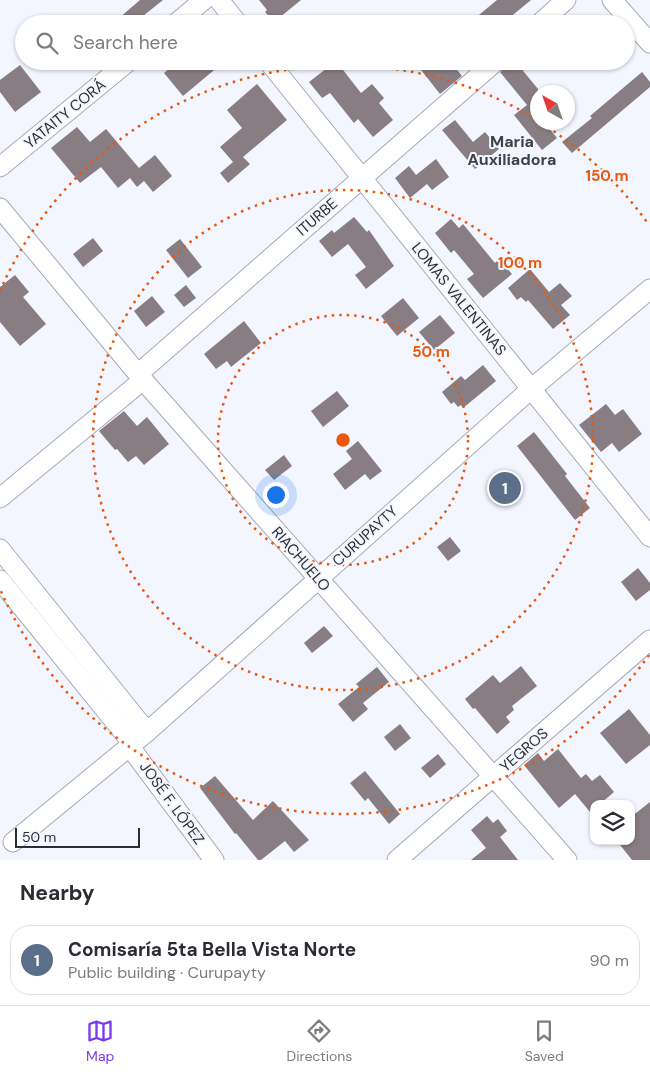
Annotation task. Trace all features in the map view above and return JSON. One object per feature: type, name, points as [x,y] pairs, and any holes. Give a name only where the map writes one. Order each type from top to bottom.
[{"type":"street","points":[[186,15],[204,0]]},
{"type":"street","points":[[219,0],[231,15]]},
{"type":"street","points":[[549,15],[566,0]]},
{"type":"street","points":[[612,0],[625,15]]},
{"type":"street","points":[[635,26],[650,43]]},
{"type":"street","name":"YATAITY CORÁ","points":[[0,167],[118,70]]},
{"type":"street","name":"LOMAS VALENTINAS","points":[[275,70],[650,537]]},
{"type":"street","name":"ITURBE","points":[[0,498],[140,377],[486,70]]},
{"type":"street","name":"RIACHUELO","points":[[0,208],[140,377],[567,860]]},
{"type":"street","name":"CURUPAYTY","points":[[13,842],[132,746],[531,389],[650,289]]},
{"type":"street","points":[[0,549],[147,732]]},
{"type":"street","name":"JOSÉ F. LÓPEZ","points":[[0,580],[132,746],[214,860]]},
{"type":"street","name":"YEGROS","points":[[397,860],[650,640]]},
{"type":"building","points":[[140,0],[163,0],[144,15],[122,15]]},
{"type":"building","points":[[259,0],[301,0],[283,15],[268,15],[265,12],[267,10]]},
{"type":"building","points":[[497,0],[531,0],[513,15],[479,15]]},
{"type":"building","points":[[15,69],[24,70],[41,92],[15,112],[0,92],[0,80]]},
{"type":"building","points":[[168,70],[214,70],[183,96],[164,73]]},
{"type":"building","points":[[324,70],[343,70],[361,93],[372,84],[384,98],[379,103],[393,120],[373,137],[358,119],[354,123],[330,93],[322,98],[309,82]]},
{"type":"building","points":[[421,70],[457,70],[462,76],[440,94]]},
{"type":"building","points":[[502,70],[522,70],[535,85],[530,85],[530,130],[550,130],[557,138],[542,150],[514,115],[527,105],[500,72]]},
{"type":"building","points":[[642,72],[650,82],[650,87],[572,153],[562,142],[592,118],[590,116]]},
{"type":"building","points":[[257,84],[287,120],[243,157],[250,164],[228,183],[220,173],[233,162],[220,147],[242,128],[227,110]]},
{"type":"building","points":[[455,120],[473,142],[485,132],[499,149],[475,169],[442,130]]},
{"type":"building","points":[[77,127],[90,142],[106,129],[139,168],[155,155],[172,176],[153,192],[144,181],[137,187],[130,178],[118,188],[101,167],[80,183],[51,148]]},
{"type":"building","points":[[436,159],[449,177],[432,190],[427,184],[410,198],[395,178],[409,166],[416,175]]},
{"type":"building","points":[[354,217],[367,232],[369,230],[394,266],[366,289],[355,275],[366,267],[348,244],[332,257],[319,241],[332,230],[334,233]]},
{"type":"building","points":[[451,219],[459,228],[463,224],[495,263],[499,259],[512,274],[483,298],[467,279],[474,274],[454,250],[451,253],[435,233]]},
{"type":"building","points":[[93,238],[103,251],[83,267],[73,254]]},
{"type":"building","points":[[180,239],[202,267],[188,278],[166,250]]},
{"type":"building","points":[[530,269],[549,292],[560,283],[572,296],[561,305],[570,315],[553,329],[528,300],[526,302],[521,297],[517,300],[508,288]]},
{"type":"building","points":[[15,275],[29,292],[23,297],[46,324],[20,346],[0,322],[0,287]]},
{"type":"building","points":[[186,285],[196,298],[184,307],[174,295]]},
{"type":"building","points":[[152,296],[165,312],[146,327],[134,311]]},
{"type":"building","points":[[403,298],[419,318],[397,336],[381,316]]},
{"type":"building","points":[[440,315],[455,333],[434,350],[419,332]]},
{"type":"building","points":[[244,321],[261,343],[231,367],[227,361],[216,369],[204,354]]},
{"type":"building","points":[[483,365],[496,381],[463,408],[461,405],[458,407],[454,402],[451,404],[442,392],[461,376],[465,380]]},
{"type":"building","points":[[337,391],[349,406],[323,427],[311,411]]},
{"type":"building","points":[[606,404],[615,415],[623,409],[642,434],[619,452],[612,443],[601,452],[579,425]]},
{"type":"building","points":[[124,411],[137,426],[147,417],[169,444],[144,465],[136,456],[128,462],[99,431]]},
{"type":"building","points":[[534,432],[567,474],[565,476],[590,508],[575,520],[517,446]]},
{"type":"building","points":[[358,441],[382,471],[370,480],[365,474],[345,490],[333,474],[352,459],[346,451]]},
{"type":"building","points":[[284,455],[292,466],[274,480],[265,470]]},
{"type":"building","points":[[450,537],[461,551],[448,561],[437,547]]},
{"type":"building","points":[[638,568],[650,583],[650,590],[636,601],[621,582]]},
{"type":"building","points":[[324,626],[333,636],[312,653],[304,643]]},
{"type":"building","points":[[521,666],[537,686],[512,706],[514,710],[506,717],[510,722],[497,734],[465,699],[493,675],[500,683]]},
{"type":"building","points":[[377,667],[389,682],[363,703],[368,709],[353,722],[338,704],[359,687],[356,684]]},
{"type":"building","points":[[629,709],[650,735],[650,745],[626,764],[600,733]]},
{"type":"building","points":[[400,724],[411,738],[395,751],[384,737]]},
{"type":"building","points":[[558,749],[581,778],[586,774],[592,781],[600,775],[614,792],[605,800],[590,800],[590,812],[575,794],[559,808],[524,765],[538,753],[544,761]]},
{"type":"building","points":[[438,754],[446,764],[430,778],[421,768]]},
{"type":"building","points":[[365,771],[400,814],[389,824],[368,798],[365,801],[350,783]]},
{"type":"building","points":[[215,776],[253,820],[273,801],[309,840],[294,852],[285,841],[261,860],[258,860],[235,834],[200,788]]},
{"type":"building","points":[[650,802],[650,860],[632,860],[620,845],[635,845],[635,814]]},
{"type":"building","points":[[487,816],[493,823],[498,819],[507,831],[500,837],[518,860],[471,860],[486,848],[471,830]]},
{"type":"place","name":"Comisaría 5ta Bella Vista Norte","points":[[505,488]]},
{"type":"district","name":"Maria Auxiliadora","points":[[512,150]]}]
